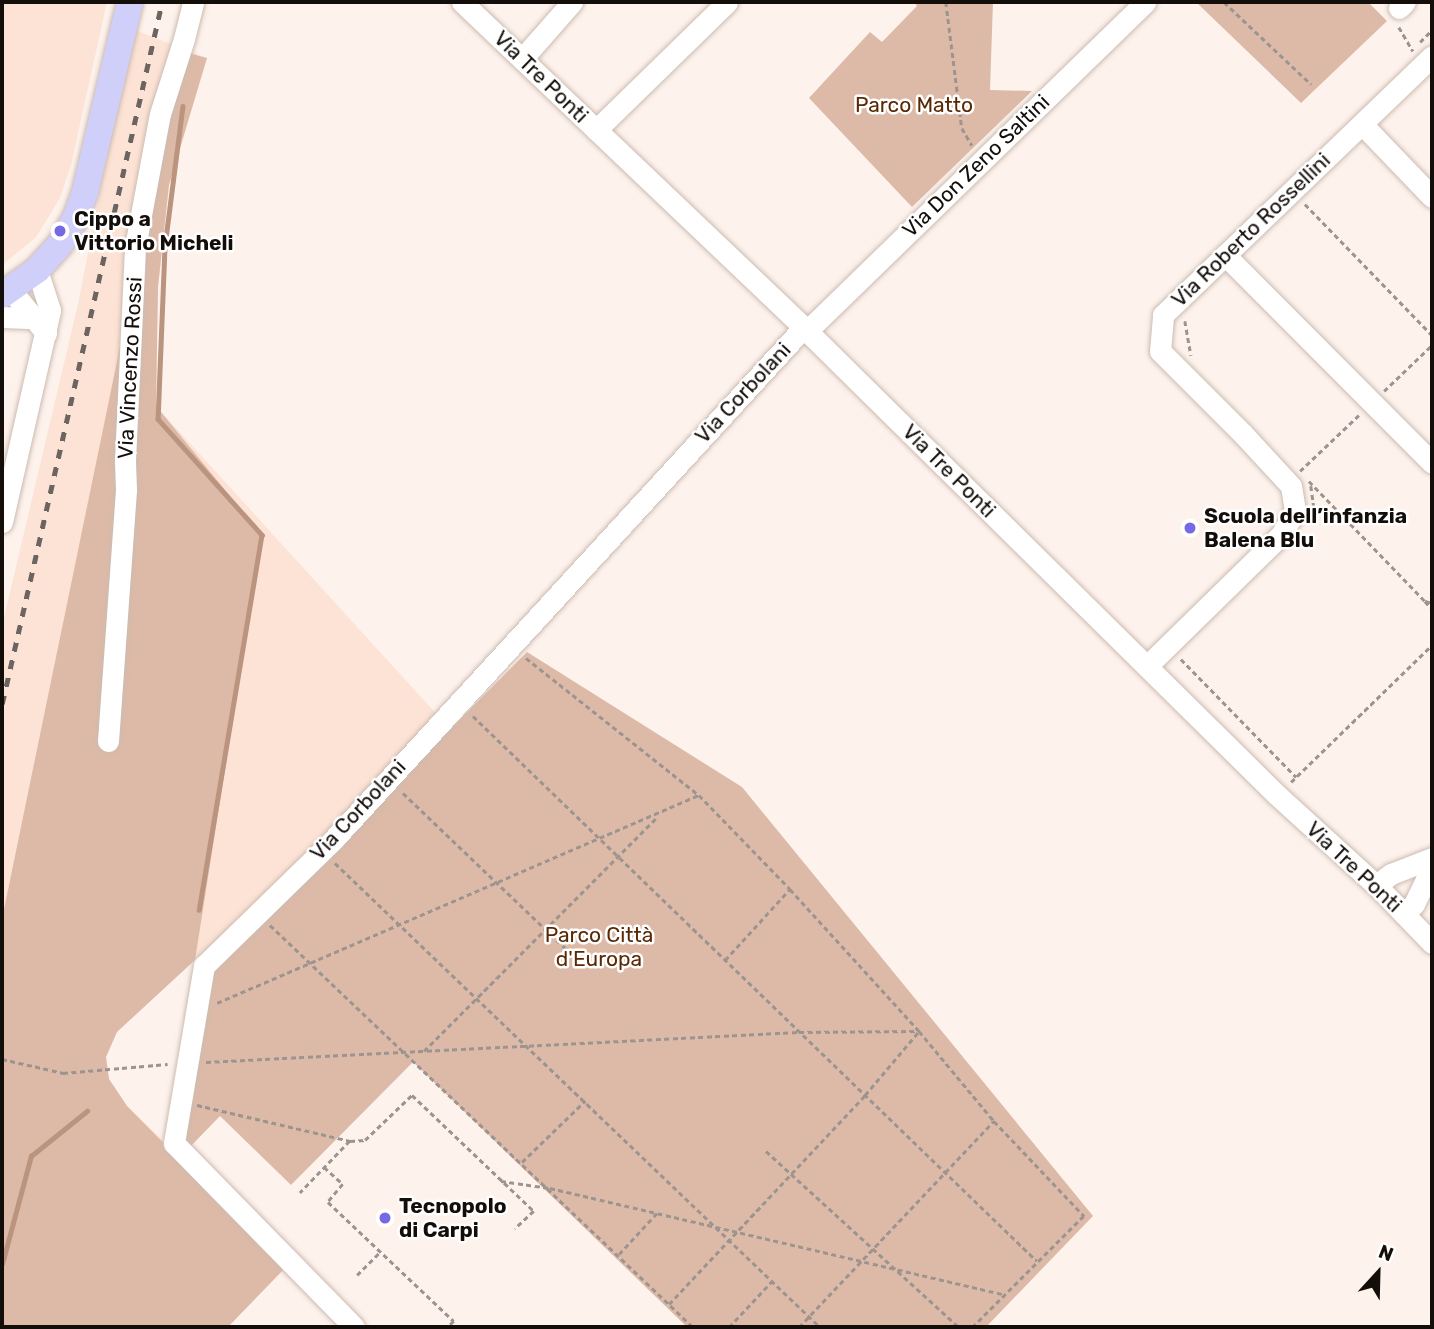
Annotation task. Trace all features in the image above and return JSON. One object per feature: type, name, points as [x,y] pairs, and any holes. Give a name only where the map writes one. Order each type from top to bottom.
[{"type":"main road","points":[[6,292],[37,270],[61,243],[76,218],[85,192],[130,2]]},
{"type":"street","name":"Via Vincenzo Rossi","points":[[108,741],[126,490],[125,460],[135,247],[160,114],[184,40],[192,2]]},
{"type":"street","name":"Via Tre Ponti","points":[[462,2],[805,329],[1277,795],[1376,885],[1432,943]]},
{"type":"street","points":[[522,59],[572,2]]},
{"type":"street","points":[[596,130],[727,2]]},
{"type":"street","name":"Via Don Zeno Saltini","points":[[805,329],[1145,2]]},
{"type":"street","name":"Via Roberto Rossellini","points":[[1153,673],[1281,536],[1295,511],[1291,486],[1160,351],[1163,315],[1362,124],[1422,53]]},
{"type":"street","points":[[1362,124],[1432,197]]},
{"type":"street","points":[[1225,254],[1432,463]]},
{"type":"street","points":[[2,522],[40,326],[50,302],[37,270]]},
{"type":"street","points":[[6,292],[40,326]]},
{"type":"street","points":[[2,317],[40,326]]},
{"type":"street","name":"Via Corbolani","points":[[354,1327],[174,1143],[204,966],[334,839],[805,329]]},
{"type":"street","points":[[1376,885],[1391,874],[1432,858]]},
{"type":"street","points":[[1404,914],[1414,904],[1432,867]]},
{"type":"path","points":[[946,2],[962,128],[982,161]]},
{"type":"path","points":[[1224,2],[1311,84]]},
{"type":"path","points":[[1401,9],[1399,32],[1422,53],[1432,30]]},
{"type":"path","points":[[1292,191],[1432,335]]},
{"type":"path","points":[[1171,306],[1186,322],[1191,354],[1200,364]]},
{"type":"path","points":[[1300,471],[1432,609]]},
{"type":"path","points":[[1305,476],[1314,496],[1314,508]]},
{"type":"path","points":[[1425,601],[1432,603]]},
{"type":"path","points":[[1277,795],[1432,645]]},
{"type":"path","points":[[521,654],[699,795],[790,889],[919,1031],[994,1121],[1084,1216],[973,1327]]},
{"type":"path","points":[[1153,673],[1181,659],[1296,777]]},
{"type":"path","points":[[468,712],[1038,1262]]},
{"type":"path","points":[[398,788],[583,965]]},
{"type":"path","points":[[195,1013],[659,815],[699,795]]},
{"type":"path","points":[[424,1051],[659,815]]},
{"type":"path","points":[[330,858],[820,1327]]},
{"type":"path","points":[[725,960],[790,889]]},
{"type":"path","points":[[265,921],[550,1188],[693,1327]]},
{"type":"path","points":[[2,1066],[3,1060],[63,1073],[186,1063],[799,1032],[919,1031]]},
{"type":"path","points":[[668,1304],[866,1095],[919,1031]]},
{"type":"path","points":[[180,1101],[350,1140],[365,1140],[412,1095],[534,1211],[515,1229]]},
{"type":"path","points":[[522,1162],[585,1101]]},
{"type":"path","points":[[799,1327],[994,1121]]},
{"type":"path","points":[[300,1193],[350,1140]]},
{"type":"path","points":[[766,1151],[960,1327]]},
{"type":"path","points":[[324,1167],[343,1184],[328,1202],[454,1321],[448,1327]]},
{"type":"path","points":[[501,1181],[550,1188],[1005,1295]]},
{"type":"path","points":[[619,1254],[657,1213]]},
{"type":"path","points":[[357,1275],[380,1252]]},
{"type":"path","points":[[729,1327],[772,1281]]},
{"type":"shaded area","points":[[2,2],[107,2],[71,165],[60,198],[36,237],[2,265]]},
{"type":"shaded area","points":[[132,29],[207,58],[169,185],[158,287],[156,406],[441,719],[260,900],[117,1031],[106,1057],[109,1079],[127,1106],[290,1263],[228,1327],[2,1327],[2,626],[78,304]]},
{"type":"green space","name":"Parco Matto","points":[[914,2],[993,2],[990,90],[1032,91],[912,207],[809,98],[870,32],[882,42],[917,6]]},
{"type":"green space","points":[[1196,2],[1368,2],[1387,21],[1301,103]]},
{"type":"green space","points":[[181,51],[207,58],[169,185],[158,287],[156,406],[262,535],[195,960],[117,1032],[106,1057],[109,1079],[127,1106],[286,1267],[228,1327],[2,1327],[2,919]]},
{"type":"green space","name":"Parco Città d'Europa","points":[[527,652],[742,787],[1093,1216],[986,1327],[687,1327],[413,1062],[291,1185],[220,1116],[188,1149],[178,1138],[208,973]]},
{"type":"waterway","points":[[183,106],[165,247],[158,419],[262,535],[199,910]]},
{"type":"waterway","points":[[2,1264],[31,1156],[87,1111]]},
{"type":"railway","points":[[2,704],[162,2]]},
{"type":"place","name":"Cippo a Vittorio Micheli","points":[[60,231]]},
{"type":"place","name":"Scuola dell’infanzia Balena Blu","points":[[1190,528]]},
{"type":"place","name":"Tecnopolo di Carpi","points":[[385,1218]]}]
